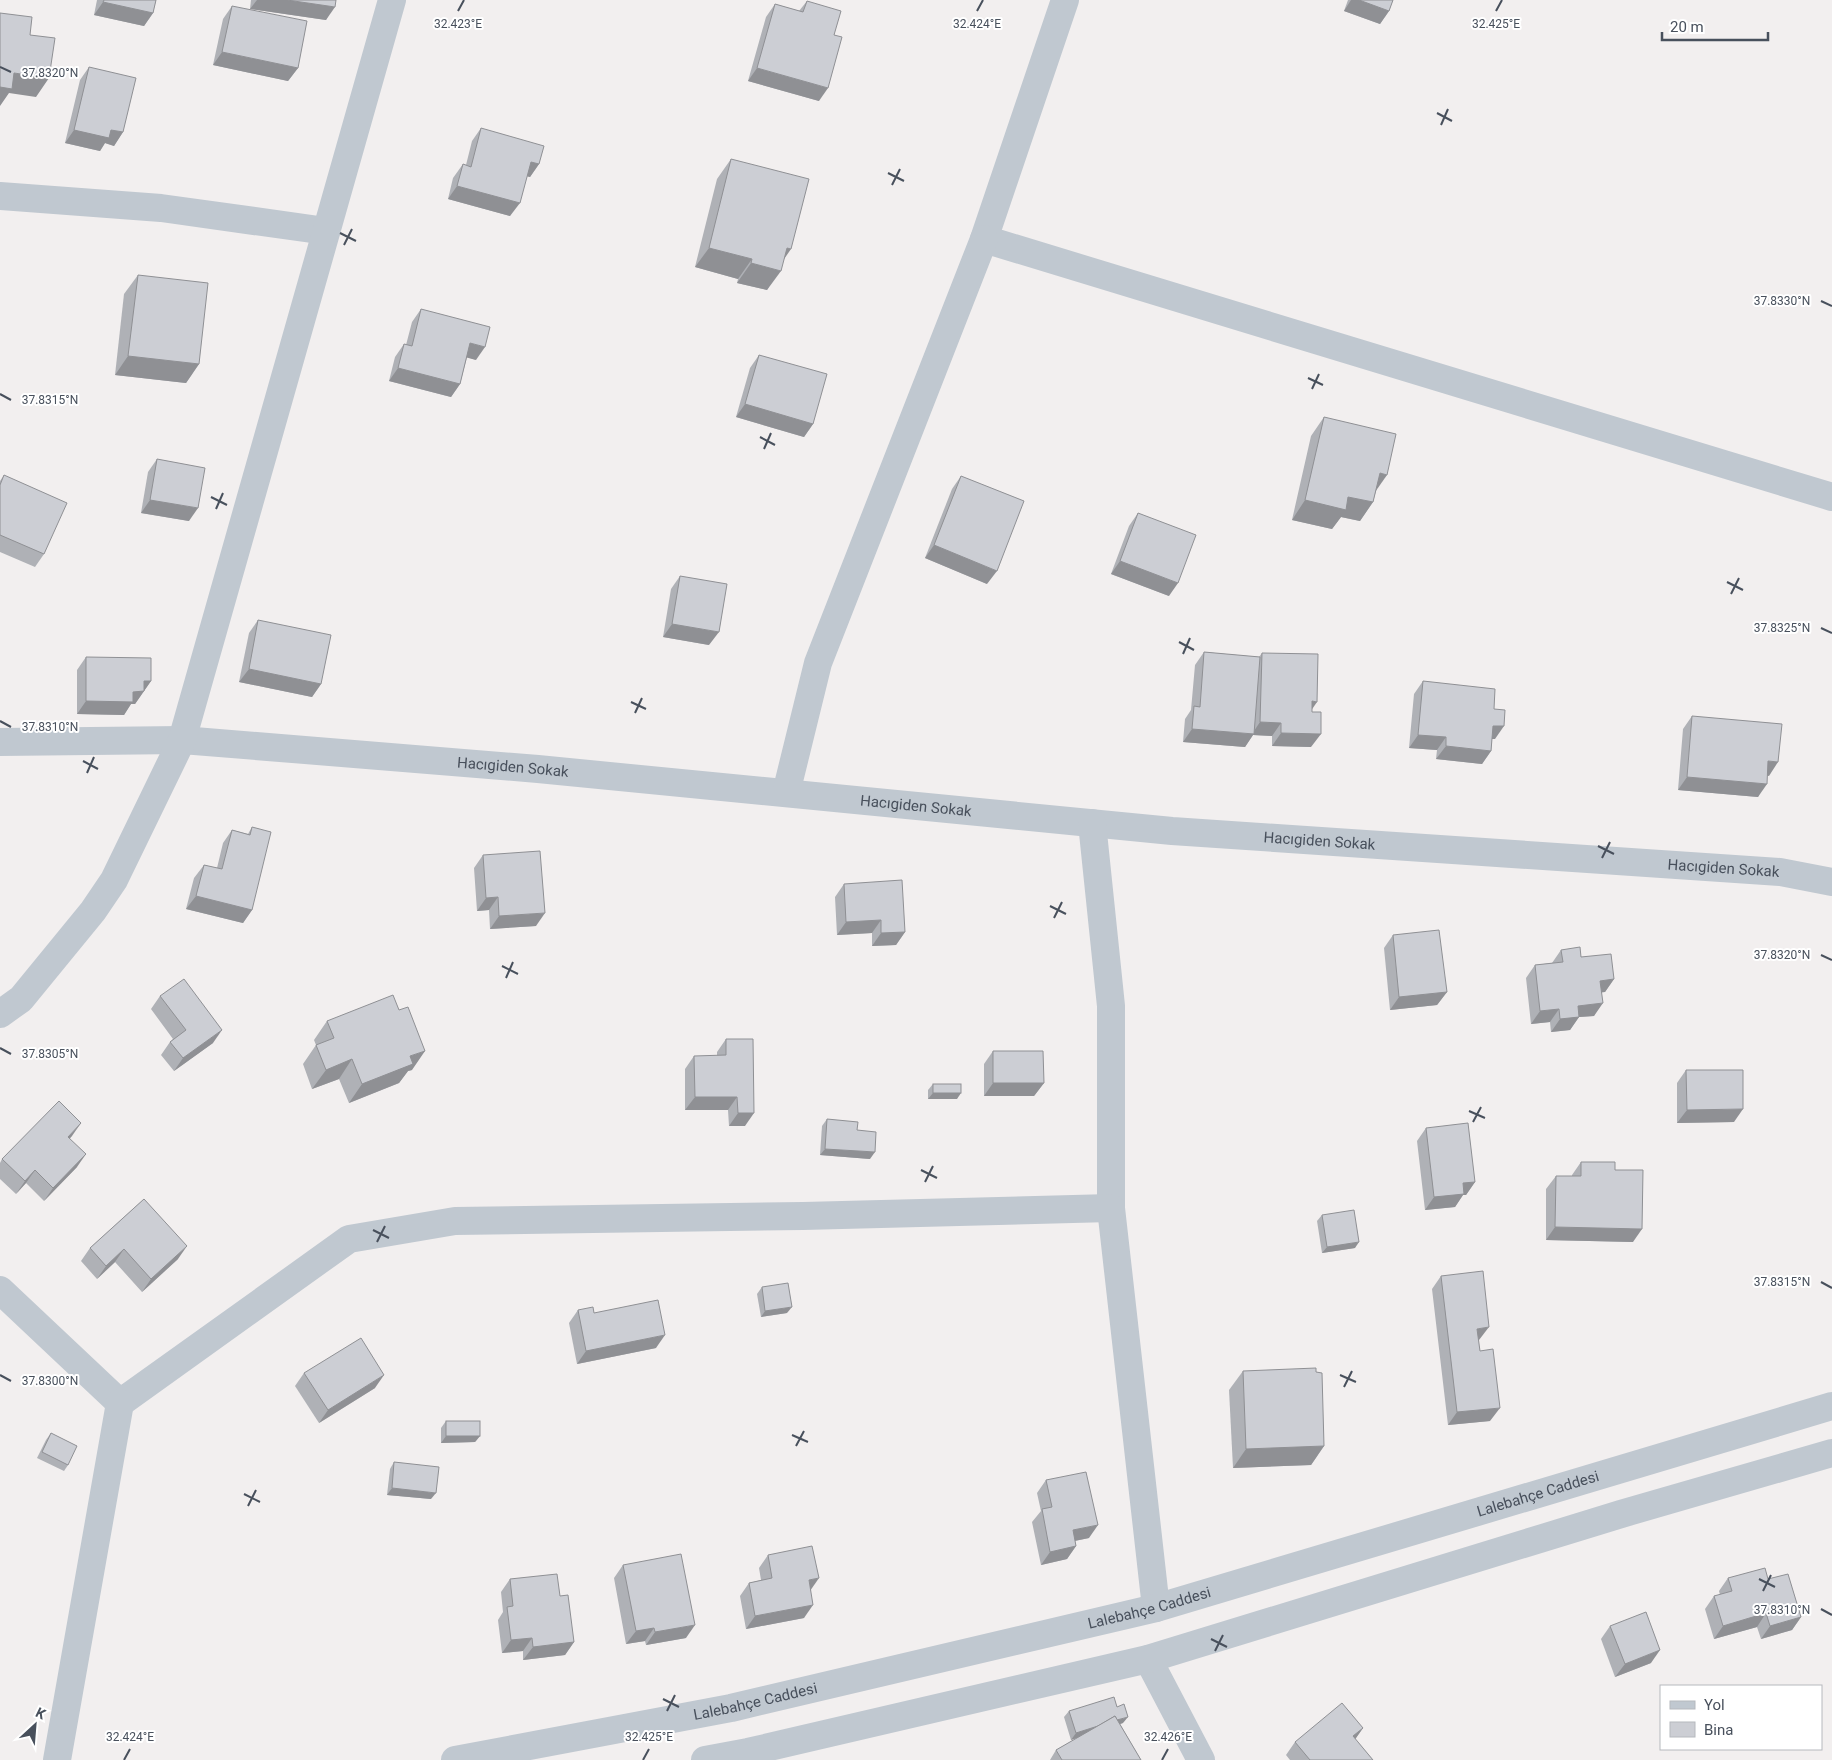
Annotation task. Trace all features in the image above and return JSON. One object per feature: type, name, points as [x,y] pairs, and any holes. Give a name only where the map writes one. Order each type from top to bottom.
[{"type":"street","points":[[0,1014],[21,998],[93,911],[114,880],[182,740],[392,0]]},
{"type":"street","points":[[786,793],[818,663],[984,238],[1065,0]]},
{"type":"street","points":[[0,196],[161,208],[326,231]]},
{"type":"street","points":[[984,238],[1832,497]]},
{"type":"street","name":"Hacıgiden Sokak","points":[[0,742],[182,740],[538,769],[1182,832],[1780,872],[1832,882]]},
{"type":"street","points":[[1092,823],[1111,1006],[1111,1208],[1156,1608]]},
{"type":"street","points":[[57,1760],[120,1403],[349,1239],[455,1221],[803,1216],[1111,1208]]},
{"type":"street","points":[[0,1290],[120,1403]]},
{"type":"street","name":"Lalebahçe Caddesi","points":[[455,1760],[731,1708],[1156,1608],[1832,1406]]},
{"type":"street","points":[[705,1760],[748,1752],[1148,1659],[1621,1514],[1832,1453]]},
{"type":"street","points":[[1148,1659],[1201,1760]]},
{"type":"building","points":[[104,0],[156,0],[153,13],[103,2]]},
{"type":"building","points":[[287,0],[336,0],[335,7]]},
{"type":"building","points":[[1359,0],[1393,0],[1389,11]]},
{"type":"building","points":[[807,1],[841,11],[834,35],[842,37],[828,88],[757,68],[775,4],[803,12]]},
{"type":"building","points":[[232,6],[307,21],[298,68],[222,52]]},
{"type":"building","points":[[0,13],[32,17],[30,35],[55,38],[49,78],[14,73],[12,89],[0,87]]},
{"type":"building","points":[[89,67],[136,78],[123,132],[111,130],[109,138],[74,130]]},
{"type":"building","points":[[481,128],[544,146],[539,164],[531,162],[520,203],[457,186],[463,164],[471,167]]},
{"type":"building","points":[[731,159],[809,179],[791,249],[787,248],[781,271],[751,263],[752,259],[709,248]]},
{"type":"building","points":[[138,275],[208,283],[199,364],[128,356]]},
{"type":"building","points":[[421,309],[490,327],[485,347],[470,343],[460,384],[398,368],[404,344],[412,346]]},
{"type":"building","points":[[759,355],[827,374],[813,424],[745,404]]},
{"type":"building","points":[[1324,417],[1396,434],[1387,475],[1380,473],[1373,502],[1348,497],[1346,510],[1305,500]]},
{"type":"building","points":[[157,459],[205,468],[198,508],[150,500]]},
{"type":"building","points":[[4,475],[67,503],[44,554],[0,535],[0,485]]},
{"type":"building","points":[[961,476],[1024,501],[997,571],[934,545]]},
{"type":"building","points":[[1138,513],[1196,535],[1178,583],[1120,561]]},
{"type":"building","points":[[680,576],[727,584],[719,632],[672,624]]},
{"type":"building","points":[[258,620],[331,635],[321,684],[249,669]]},
{"type":"building","points":[[1204,652],[1260,657],[1254,734],[1192,729],[1194,706],[1200,707]]},
{"type":"building","points":[[1262,653],[1318,654],[1317,702],[1312,701],[1312,712],[1321,712],[1321,734],[1281,733],[1281,723],[1260,722]]},
{"type":"building","points":[[86,657],[151,658],[151,681],[144,681],[144,691],[133,692],[133,702],[86,701]]},
{"type":"building","points":[[1423,681],[1495,689],[1494,709],[1505,710],[1504,726],[1493,726],[1491,751],[1446,746],[1446,737],[1418,735]]},
{"type":"building","points":[[1692,716],[1782,724],[1778,762],[1768,761],[1767,784],[1687,777]]},
{"type":"building","points":[[252,827],[271,832],[252,910],[196,896],[204,865],[222,869],[232,830],[250,835]]},
{"type":"building","points":[[540,851],[545,913],[499,916],[498,897],[486,898],[483,855]]},
{"type":"building","points":[[902,880],[905,932],[881,933],[881,920],[846,922],[844,884]]},
{"type":"building","points":[[1439,930],[1447,992],[1399,997],[1393,935]]},
{"type":"building","points":[[1580,947],[1581,957],[1611,954],[1614,979],[1600,981],[1603,1003],[1578,1006],[1579,1017],[1560,1019],[1559,1009],[1540,1011],[1535,965],[1563,962],[1561,950]]},
{"type":"building","points":[[184,979],[222,1030],[183,1058],[170,1042],[186,1030],[160,996]]},
{"type":"building","points":[[393,995],[399,1010],[408,1007],[425,1051],[410,1056],[413,1064],[362,1084],[352,1059],[326,1070],[316,1045],[334,1038],[327,1021]]},
{"type":"building","points":[[726,1039],[753,1039],[754,1113],[738,1113],[737,1097],[695,1097],[694,1056],[726,1055]]},
{"type":"building","points":[[993,1051],[1043,1051],[1044,1083],[993,1083]]},
{"type":"building","points":[[1686,1070],[1743,1070],[1743,1109],[1687,1110]]},
{"type":"building","points":[[933,1084],[961,1084],[961,1093],[933,1093]]},
{"type":"building","points":[[59,1101],[81,1123],[68,1137],[86,1154],[53,1188],[35,1170],[25,1181],[2,1159]]},
{"type":"building","points":[[827,1119],[858,1122],[857,1130],[876,1132],[875,1152],[825,1149]]},
{"type":"building","points":[[1468,1123],[1475,1182],[1463,1183],[1464,1194],[1434,1197],[1426,1128]]},
{"type":"building","points":[[1581,1162],[1615,1162],[1615,1170],[1643,1170],[1642,1229],[1555,1227],[1556,1176],[1581,1176]]},
{"type":"building","points":[[144,1199],[187,1246],[151,1279],[124,1249],[106,1266],[90,1248]]},
{"type":"building","points":[[1354,1210],[1359,1242],[1327,1247],[1322,1215]]},
{"type":"building","points":[[1483,1271],[1489,1327],[1477,1329],[1480,1351],[1493,1349],[1500,1408],[1457,1412],[1441,1276]]},
{"type":"building","points":[[788,1283],[792,1307],[765,1311],[762,1287]]},
{"type":"building","points":[[658,1300],[665,1335],[586,1351],[578,1310],[593,1307],[594,1313]]},
{"type":"building","points":[[361,1338],[384,1375],[328,1410],[304,1373]]},
{"type":"building","points":[[1316,1368],[1316,1372],[1322,1373],[1324,1446],[1246,1449],[1243,1371]]},
{"type":"building","points":[[446,1421],[480,1421],[480,1436],[446,1436]]},
{"type":"building","points":[[51,1433],[77,1446],[68,1465],[42,1452]]},
{"type":"building","points":[[394,1462],[439,1467],[436,1493],[392,1488]]},
{"type":"building","points":[[1086,1472],[1098,1525],[1073,1530],[1076,1546],[1050,1552],[1042,1509],[1052,1507],[1046,1480]]},
{"type":"building","points":[[812,1546],[819,1578],[809,1580],[813,1605],[755,1616],[749,1583],[772,1578],[768,1555]]},
{"type":"building","points":[[681,1554],[695,1625],[655,1632],[654,1628],[636,1631],[623,1565]]},
{"type":"building","points":[[1765,1568],[1768,1579],[1788,1574],[1801,1617],[1770,1626],[1766,1613],[1723,1626],[1714,1596],[1732,1591],[1728,1578]]},
{"type":"building","points":[[557,1574],[560,1596],[568,1595],[574,1642],[533,1647],[532,1638],[511,1640],[507,1607],[513,1606],[510,1579]]},
{"type":"building","points":[[1646,1612],[1660,1650],[1625,1664],[1610,1626]]},
{"type":"building","points":[[1114,1697],[1117,1707],[1124,1704],[1128,1717],[1117,1720],[1115,1716],[1098,1726],[1076,1733],[1069,1711]]},
{"type":"building","points":[[1342,1703],[1363,1728],[1353,1736],[1373,1760],[1310,1760],[1295,1742]]},
{"type":"building","points":[[1115,1716],[1141,1760],[1062,1760],[1056,1750]]}]
